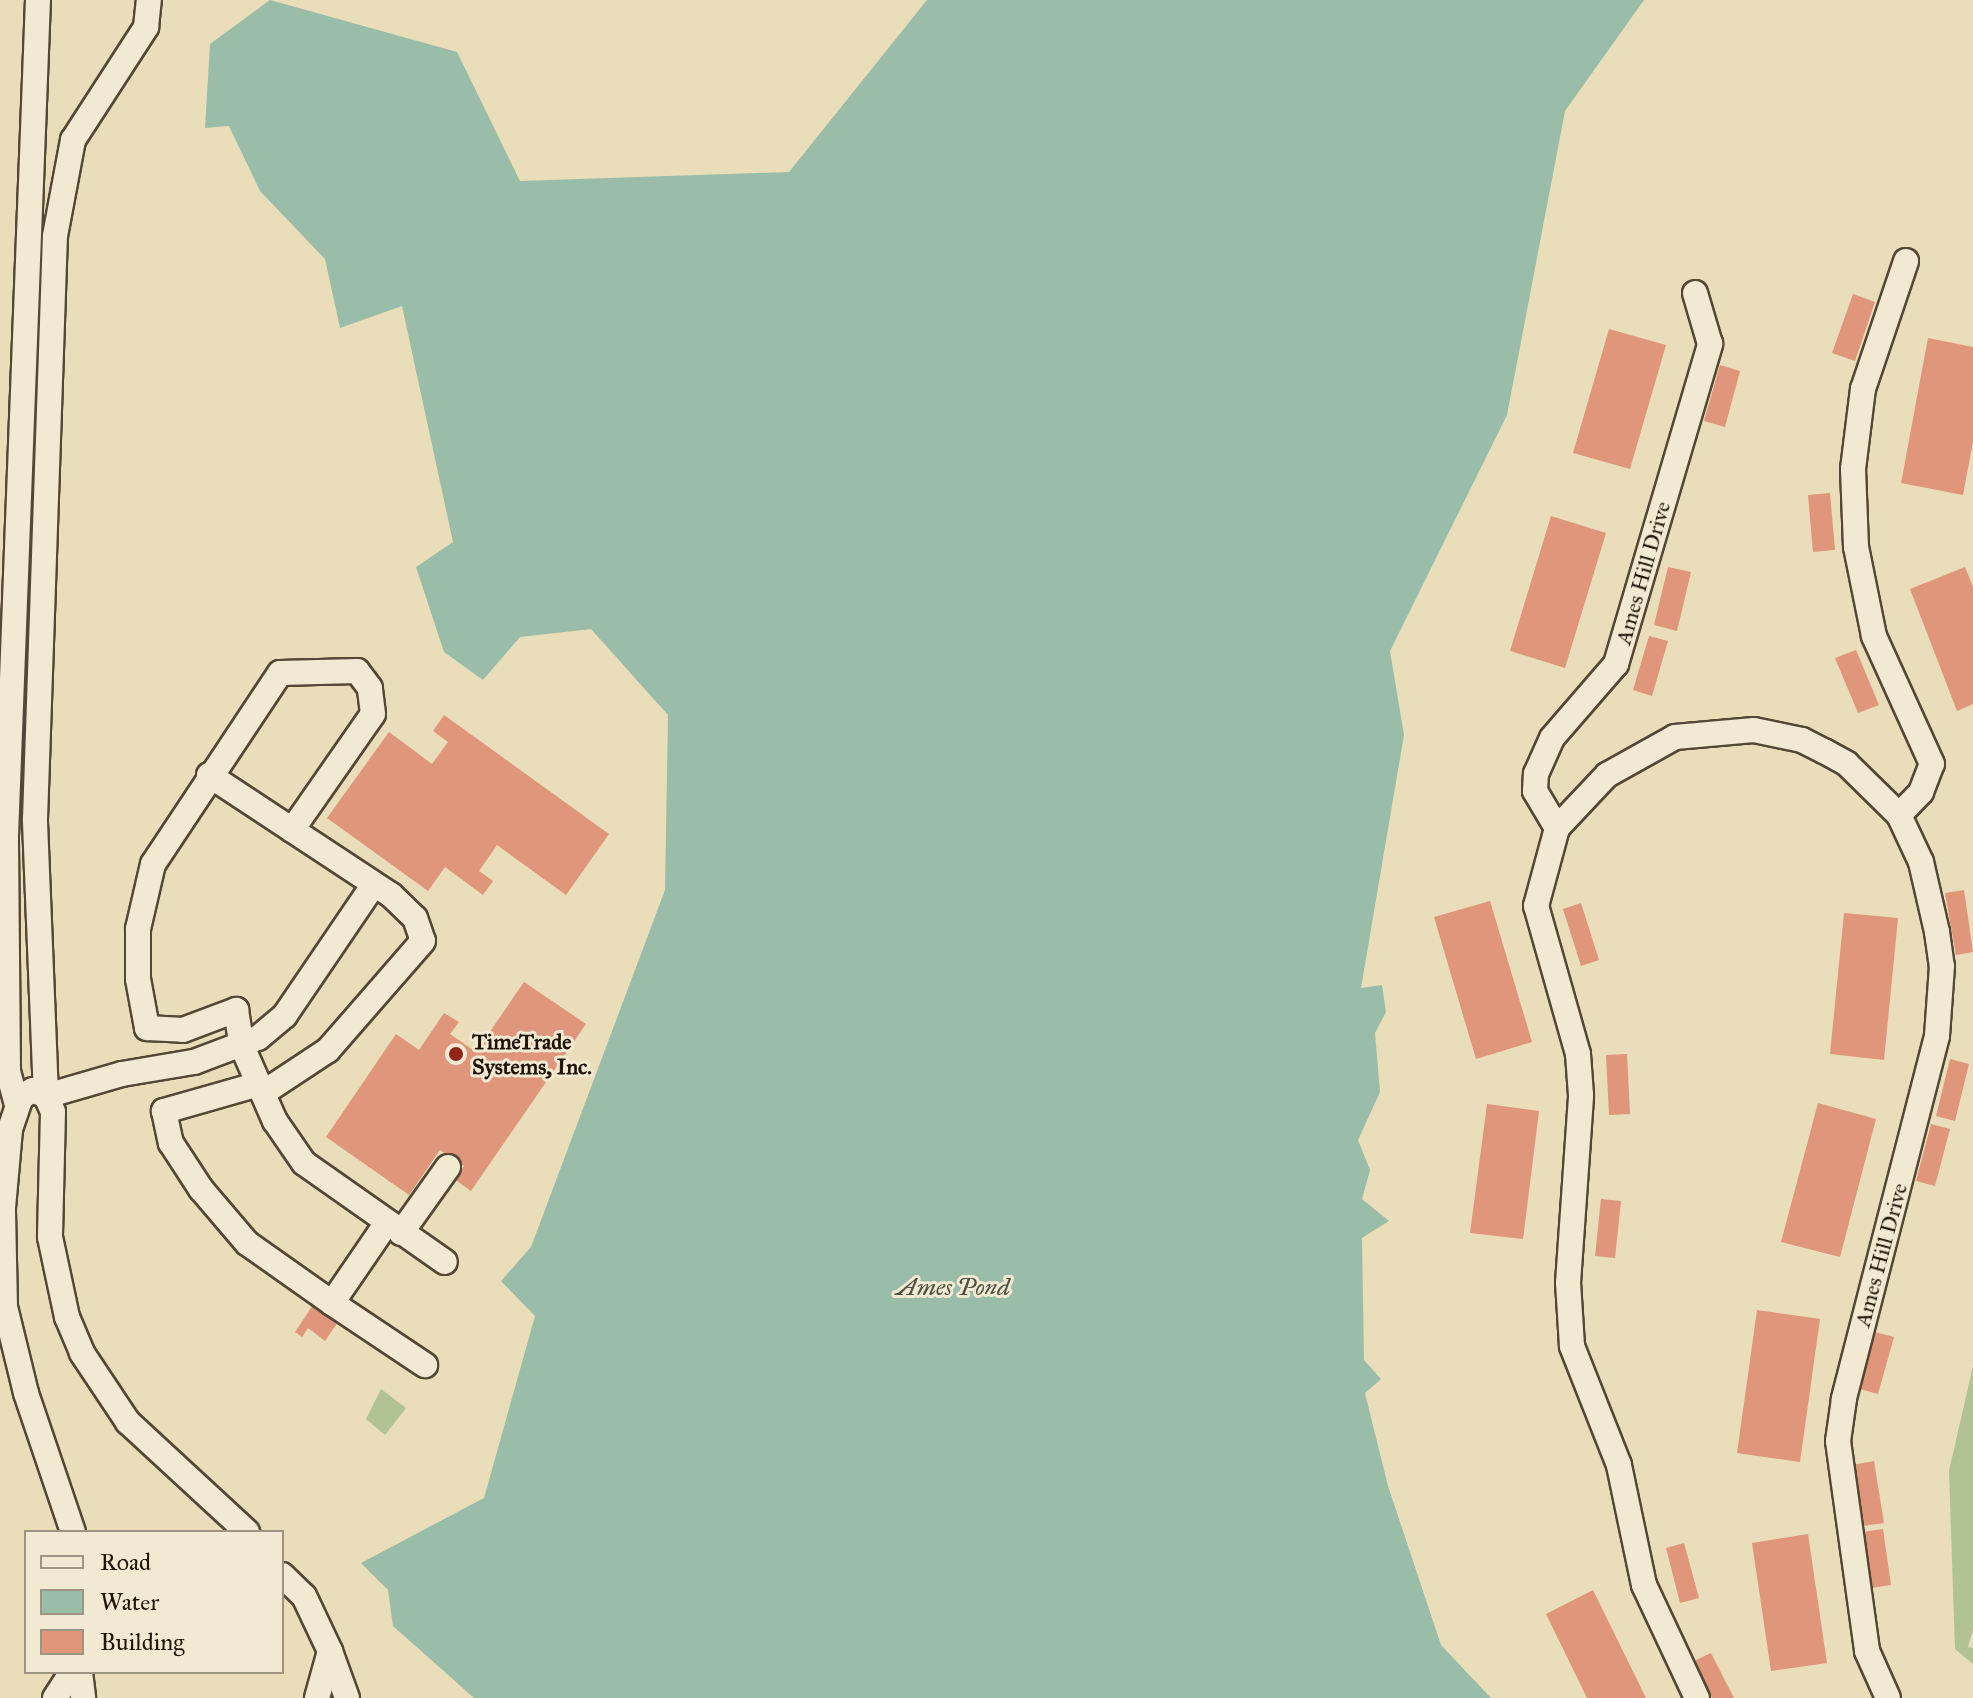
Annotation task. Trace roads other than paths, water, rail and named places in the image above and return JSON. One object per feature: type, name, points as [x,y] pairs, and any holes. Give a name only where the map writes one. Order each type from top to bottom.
[{"type":"street","points":[[38,0],[6,836],[8,1071],[17,1105],[3,1208],[5,1307],[26,1393],[72,1530]]},
{"type":"street","points":[[149,0],[146,27],[80,123],[68,158],[55,236],[36,740],[46,1096],[53,1112],[48,1171],[55,1273],[82,1353],[128,1422],[245,1530]]},
{"type":"street","points":[[31,153],[68,158]]},
{"type":"street","points":[[1899,815],[1921,792],[1932,764],[1874,636],[1856,547],[1853,469],[1863,389],[1906,261]]},
{"type":"street","name":"Ames Hill Drive","points":[[1557,828],[1535,791],[1536,774],[1552,738],[1616,664],[1710,344],[1695,293]]},
{"type":"street","points":[[292,830],[373,714],[370,688],[357,671],[280,673],[209,775],[153,864],[138,929],[138,979],[147,1028],[183,1030],[236,1010],[242,1046],[261,1089],[304,1163],[445,1262]]},
{"type":"street","name":"Ames Hill Drive","points":[[1697,1698],[1644,1585],[1619,1465],[1572,1346],[1568,1283],[1581,1095],[1578,1054],[1536,906],[1557,828],[1584,796],[1631,758],[1675,737],[1729,730],[1779,734],[1824,751],[1847,764],[1899,815],[1931,894],[1942,966],[1937,1036],[1844,1399],[1838,1463],[1867,1651],[1888,1698]]},
{"type":"street","points":[[209,775],[374,884],[415,918],[423,941],[328,1050],[261,1089],[164,1111],[171,1143],[201,1189],[247,1243],[425,1365]]},
{"type":"street","points":[[17,1105],[28,1091],[46,1096],[242,1046],[285,1015],[374,884]]},
{"type":"street","points":[[332,1303],[448,1167]]},
{"type":"street","points":[[286,1576],[312,1609],[347,1698]]},
{"type":"street","points":[[317,1698],[330,1651]]},
{"type":"street","points":[[55,1698],[71,1674]]},
{"type":"street","points":[[80,1674],[83,1698]]},
{"type":"water","name":"Ames Pond","points":[[270,0],[457,52],[520,181],[789,172],[927,0],[1644,0],[1565,111],[1507,415],[1390,651],[1404,735],[1361,988],[1382,985],[1386,1012],[1375,1033],[1380,1092],[1358,1140],[1370,1170],[1362,1199],[1389,1221],[1362,1238],[1364,1360],[1381,1379],[1365,1393],[1388,1486],[1441,1645],[1491,1698],[474,1698],[393,1626],[388,1590],[361,1563],[484,1498],[535,1316],[501,1281],[531,1247],[665,890],[668,715],[591,629],[520,637],[483,680],[444,652],[416,567],[453,542],[402,306],[340,328],[325,259],[260,191],[229,126],[205,128],[210,44]]},
{"type":"place","name":"TimeTrade Systems, Inc.","points":[[456,1054]]}]
